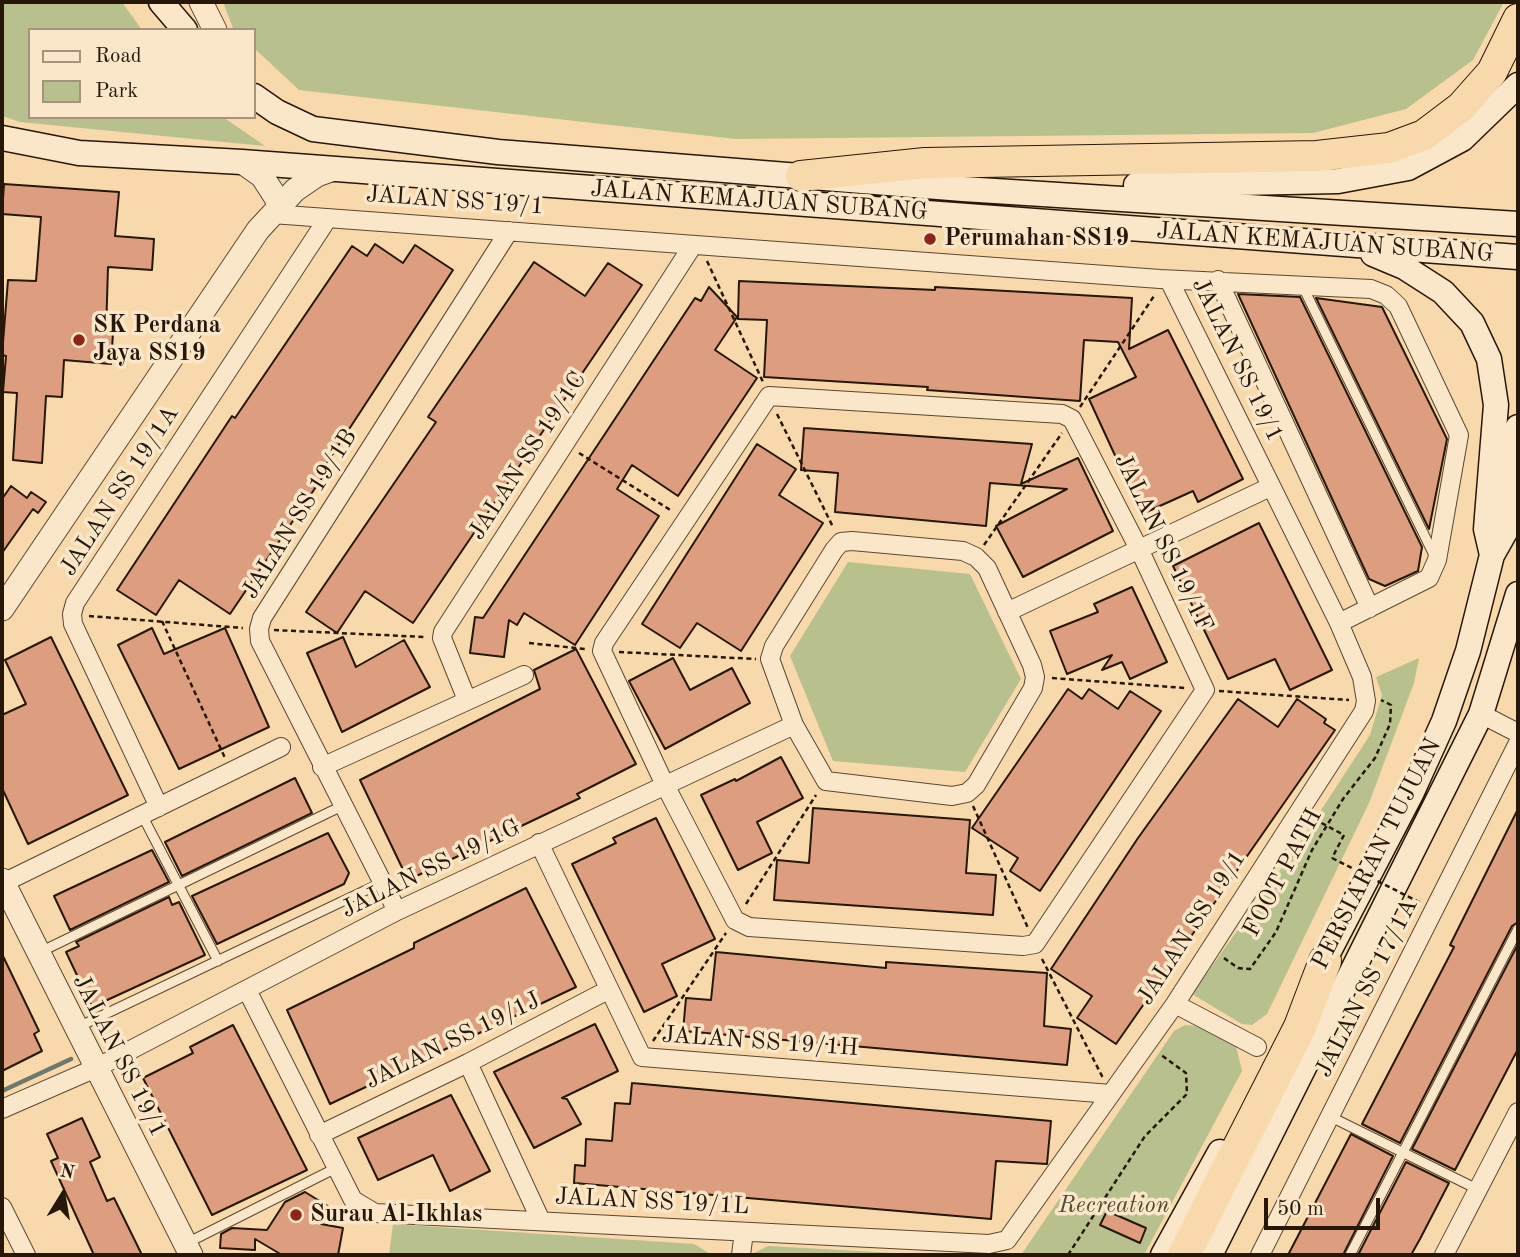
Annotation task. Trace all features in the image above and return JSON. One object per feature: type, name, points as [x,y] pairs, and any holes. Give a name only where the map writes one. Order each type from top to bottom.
[{"type":"highway","points":[[801,176],[925,163],[1317,156],[1389,148],[1424,135],[1461,107],[1492,72],[1518,19]]},
{"type":"highway","points":[[1184,1255],[1300,1027],[1325,961]]},
{"type":"main road","points":[[161,2],[184,28]]},
{"type":"main road","points":[[963,189],[1338,181],[1408,168],[1462,139],[1518,85]]},
{"type":"main road","name":"JALAN KEMAJUAN SUBANG","points":[[256,97],[277,112],[313,129],[512,153],[963,189],[1511,224]]},
{"type":"main road","name":"JALAN KEMAJUAN SUBANG","points":[[2,138],[79,153],[242,162],[1509,257]]},
{"type":"main road","points":[[1347,245],[1404,267],[1443,292],[1472,323],[1489,359],[1496,405],[1486,529],[1492,555]]},
{"type":"main road","name":"PERSIARAN TUJUAN","points":[[1163,1255],[1325,961],[1411,794],[1444,721],[1468,651],[1492,555],[1505,532],[1518,427]]},
{"type":"main road","name":"PERSIARAN TUJUAN","points":[[1210,1255],[1481,714],[1518,594]]},
{"type":"street","points":[[201,2],[214,28]]},
{"type":"street","points":[[256,86],[277,112]]},
{"type":"street","points":[[2,148],[79,153]]},
{"type":"street","points":[[242,162],[262,176],[276,209]]},
{"type":"street","name":"JALAN SS 19/1","points":[[2,609],[276,209],[317,175],[334,169]]},
{"type":"street","name":"JALAN SS 19/1","points":[[276,209],[328,218],[1169,280],[1339,623],[1366,692],[1364,711],[1175,1004],[1111,1094]]},
{"type":"street","name":"JALAN SS 19/1A","points":[[159,807],[73,624],[75,603],[328,218]]},
{"type":"street","name":"JALAN SS 19/1B","points":[[397,911],[260,641],[262,618],[509,231]]},
{"type":"street","name":"JALAN SS 19/1C","points":[[467,701],[442,638],[443,632],[692,245]]},
{"type":"street","points":[[1218,279],[1370,608]]},
{"type":"street","points":[[1169,280],[1218,279],[1371,289],[1386,295],[1398,306],[1459,435],[1437,559],[1429,578],[1339,623]]},
{"type":"street","name":"JALAN SS 19/1F","points":[[769,396],[1062,414],[1072,419],[1080,429],[1140,551],[1205,690],[1035,944],[749,927],[735,920],[665,785],[602,651],[604,643],[684,518],[769,396]]},
{"type":"street","points":[[1007,612],[1270,487]]},
{"type":"street","points":[[841,542],[963,551],[976,557],[987,568],[1007,612],[1032,665],[1035,677],[1033,688],[975,785],[967,793],[952,796],[825,781],[794,726],[770,659],[774,646],[841,542]]},
{"type":"street","points":[[323,767],[524,675]]},
{"type":"street","points":[[1481,714],[1518,733]]},
{"type":"street","name":"JALAN SS 19/1G","points":[[2,1109],[96,1068],[397,911],[794,726]]},
{"type":"street","name":"JALAN SS 17/1A","points":[[1260,1255],[1518,743]]},
{"type":"street","points":[[3,882],[281,747]]},
{"type":"street","name":"JALAN SS 19/1H","points":[[539,843],[642,1057],[1111,1094]]},
{"type":"street","name":"JALAN SS 19/1","points":[[3,882],[188,1249]]},
{"type":"street","name":"JALAN SS 19/1L","points":[[247,990],[353,1200],[375,1213],[989,1244],[1007,1240],[1111,1094]]},
{"type":"street","name":"JALAN SS 19/1J","points":[[319,1135],[468,1063],[608,990]]},
{"type":"street","points":[[1175,1004],[1257,1046]]},
{"type":"street","points":[[468,1063],[541,1221]]},
{"type":"street","points":[[1444,1255],[1518,1112]]},
{"type":"street","points":[[2,1207],[26,1255]]},
{"type":"street","points":[[741,1255],[744,1232]]},
{"type":"lane","points":[[1302,285],[1437,559]]},
{"type":"lane","points":[[37,954],[342,806]]},
{"type":"lane","points":[[142,816],[218,961]]},
{"type":"lane","points":[[75,1029],[381,883]]},
{"type":"lane","points":[[1350,1255],[1518,929]]},
{"type":"lane","points":[[1329,1116],[1477,1189]]},
{"type":"lane","points":[[188,1249],[336,1168]]},
{"type":"path","points":[[565,444],[684,518]]},
{"type":"path","points":[[162,621],[231,772]]},
{"type":"path","points":[[529,643],[602,651],[770,659]]},
{"type":"path","name":"FOOT PATH","points":[[1220,955],[1238,968],[1250,969],[1276,932],[1295,894],[1303,867],[1326,826],[1375,758],[1390,724],[1391,705],[1366,692]]},
{"type":"path","points":[[1299,811],[1344,835],[1332,858],[1421,903]]},
{"type":"path","points":[[1068,1255],[1145,1136],[1186,1094],[1186,1073],[1147,1044]]},
{"type":"green space","points":[[2,2],[122,2],[141,28],[28,28],[28,119],[226,119],[265,146],[20,122],[2,116]]},
{"type":"green space","points":[[223,2],[1504,2],[1473,60],[1406,109],[1313,133],[736,139],[299,90],[256,50],[256,28],[233,28]]},
{"type":"green space","points":[[848,562],[970,574],[1021,679],[965,772],[833,761],[790,656]]},
{"type":"green space","points":[[1419,658],[1414,683],[1369,803],[1267,1014],[1252,1025],[1242,1024],[1192,994],[1299,844],[1370,735],[1382,695],[1376,677]]},
{"type":"green space","name":"Recreation","points":[[1185,1025],[1196,1026],[1236,1046],[1242,1071],[1144,1255],[1021,1255],[1174,1031]]},
{"type":"green space","points":[[393,1224],[694,1244],[712,1255],[389,1255]]},
{"type":"green space","points":[[768,1246],[931,1255],[750,1255]]},
{"type":"building","points":[[4,184],[119,192],[115,236],[154,239],[152,270],[108,267],[106,333],[113,333],[111,364],[64,360],[62,397],[46,396],[42,463],[13,460],[17,393],[3,392],[6,356],[2,355],[8,280],[36,281],[41,217],[2,214]]},
{"type":"building","points":[[375,244],[403,263],[415,245],[453,270],[323,469],[326,472],[230,614],[179,580],[156,615],[117,590],[232,416],[235,418],[352,246],[367,256]]},
{"type":"building","points":[[534,262],[585,296],[608,263],[642,285],[413,623],[365,591],[337,633],[306,612],[436,422],[428,417]]},
{"type":"building","points":[[739,281],[935,290],[935,287],[1132,298],[1129,349],[1168,330],[1243,479],[1198,502],[1193,491],[1142,514],[1089,399],[1136,377],[1118,342],[1084,340],[1080,401],[927,390],[928,387],[764,377],[767,320],[738,319]]},
{"type":"building","points":[[709,287],[737,317],[715,350],[757,378],[678,496],[632,465],[617,489],[659,516],[575,645],[524,613],[517,625],[509,620],[504,657],[470,653],[475,617],[483,618],[695,298],[701,301]]},
{"type":"building","points":[[1238,294],[1300,297],[1422,547],[1418,571],[1385,586],[1369,579]]},
{"type":"building","points":[[1316,298],[1382,307],[1447,439],[1429,529]]},
{"type":"building","points":[[804,428],[1032,444],[1021,484],[1078,458],[1113,531],[1023,577],[996,526],[1067,489],[990,483],[986,526],[835,512],[838,473],[801,470]]},
{"type":"building","points":[[757,444],[796,469],[779,495],[823,523],[741,651],[697,623],[680,648],[642,624]]},
{"type":"building","points":[[11,486],[27,498],[31,492],[46,502],[38,513],[33,509],[2,553],[2,499]]},
{"type":"building","points":[[1259,523],[1332,670],[1290,690],[1275,659],[1228,679],[1173,566]]},
{"type":"building","points":[[1132,587],[1167,662],[1130,679],[1122,662],[1102,670],[1112,655],[1067,674],[1050,631],[1098,612],[1094,604]]},
{"type":"building","points":[[152,628],[164,654],[225,628],[269,727],[179,769],[118,645]]},
{"type":"building","points":[[51,637],[128,795],[28,844],[2,788],[2,715],[26,704],[5,660]]},
{"type":"building","points":[[343,637],[356,667],[404,640],[430,687],[342,732],[307,653]]},
{"type":"building","points":[[576,649],[636,764],[577,794],[580,798],[408,880],[360,780],[540,689],[534,670]]},
{"type":"building","points":[[673,658],[690,690],[732,668],[750,703],[665,749],[629,681]]},
{"type":"building","points":[[1068,689],[1082,699],[1089,689],[1118,709],[1130,691],[1161,711],[1040,891],[1010,871],[1018,858],[972,828]]},
{"type":"building","points":[[1238,699],[1278,727],[1297,699],[1326,719],[1324,723],[1335,730],[1116,1044],[1077,1018],[1092,996],[1051,969],[1138,838]]},
{"type":"building","points":[[781,757],[803,798],[757,822],[772,853],[738,870],[701,795],[735,779],[736,781]]},
{"type":"building","points":[[295,778],[312,813],[182,876],[165,842]]},
{"type":"building","points":[[813,808],[970,820],[966,873],[996,875],[993,915],[774,900],[777,860],[809,863]]},
{"type":"building","points":[[1518,809],[1518,922],[1512,926],[1400,1143],[1362,1124],[1454,947],[1450,945]]},
{"type":"building","points":[[656,818],[715,939],[662,964],[677,996],[644,1012],[572,864],[616,843],[613,838]]},
{"type":"building","points":[[328,833],[349,873],[344,884],[217,944],[192,896]]},
{"type":"building","points":[[152,850],[169,882],[70,930],[54,896]]},
{"type":"building","points":[[526,888],[576,987],[330,1104],[287,1010],[414,948],[414,943]]},
{"type":"building","points":[[169,897],[172,905],[179,902],[205,955],[92,1007],[66,952],[79,946],[76,942]]},
{"type":"building","points":[[1518,944],[1518,1049],[1455,1170],[1412,1149]]},
{"type":"building","points":[[716,952],[886,968],[886,962],[1047,973],[1044,1026],[1071,1029],[1067,1065],[683,1031],[686,998],[711,1000]]},
{"type":"building","points":[[2,954],[39,1031],[34,1034],[42,1051],[2,1071]]},
{"type":"building","points":[[595,1024],[618,1071],[562,1098],[567,1099],[581,1124],[534,1148],[494,1072]]},
{"type":"building","points":[[233,1025],[307,1170],[212,1215],[143,1078],[193,1053],[190,1047]]},
{"type":"building","points":[[632,1083],[1051,1121],[1047,1164],[996,1161],[991,1219],[574,1183],[575,1165],[585,1166],[586,1139],[612,1141],[615,1103],[630,1104]]},
{"type":"building","points":[[451,1095],[490,1171],[450,1191],[433,1155],[378,1180],[358,1138]]},
{"type":"building","points":[[82,1118],[100,1157],[90,1162],[107,1201],[114,1198],[142,1255],[94,1255],[51,1161],[58,1158],[47,1134]]},
{"type":"building","points":[[1351,1134],[1393,1156],[1343,1255],[1288,1255]]},
{"type":"building","points":[[1406,1162],[1449,1183],[1411,1255],[1358,1255]]},
{"type":"building","points":[[305,1192],[331,1208],[321,1224],[343,1228],[338,1255],[282,1255],[255,1239],[255,1250],[220,1248],[221,1234],[232,1228],[267,1230],[285,1202]]},
{"type":"building","points":[[1107,1211],[1146,1228],[1140,1243],[1100,1225]]},
{"type":"waterway","points":[[2,1091],[71,1059]]},
{"type":"place","name":"Perumahan SS19","points":[[930,239]]},
{"type":"place","name":"SK Perdana Jaya SS19","points":[[79,340]]},
{"type":"place","name":"Surau Al-Ikhlas","points":[[296,1215]]}]
